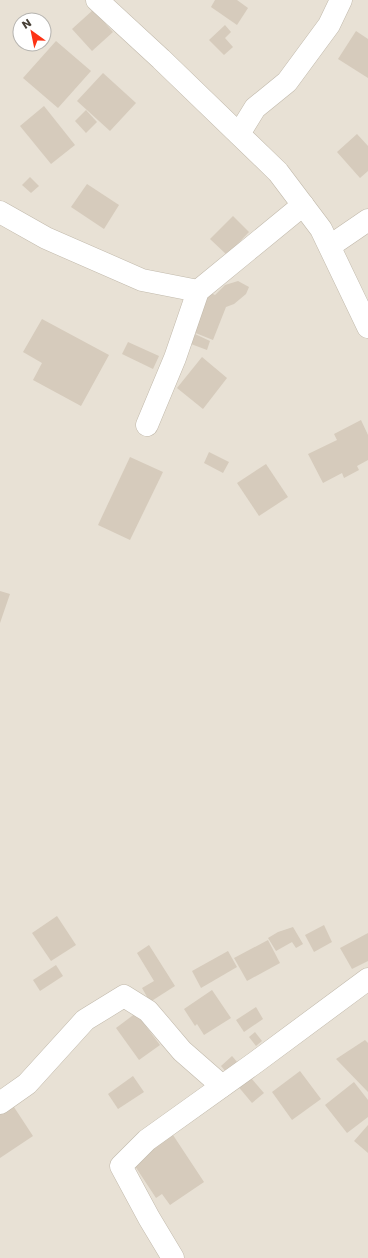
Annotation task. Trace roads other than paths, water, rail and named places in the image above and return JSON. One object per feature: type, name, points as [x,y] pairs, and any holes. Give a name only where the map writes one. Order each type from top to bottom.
[{"type":"street","points":[[97,0],[161,59],[278,172],[322,229],[368,327]]},
{"type":"street","points":[[239,134],[255,108],[287,82],[329,25],[341,0]]},
{"type":"street","points":[[147,425],[175,358],[198,291],[303,205]]},
{"type":"street","points":[[0,212],[46,238],[142,280],[198,291]]},
{"type":"street","points":[[330,246],[368,220]]},
{"type":"street","points":[[173,1258],[149,1218],[121,1166],[147,1140],[368,979]]},
{"type":"street","points":[[0,1103],[26,1084],[85,1020],[124,996],[148,1011],[182,1051],[222,1086]]}]
